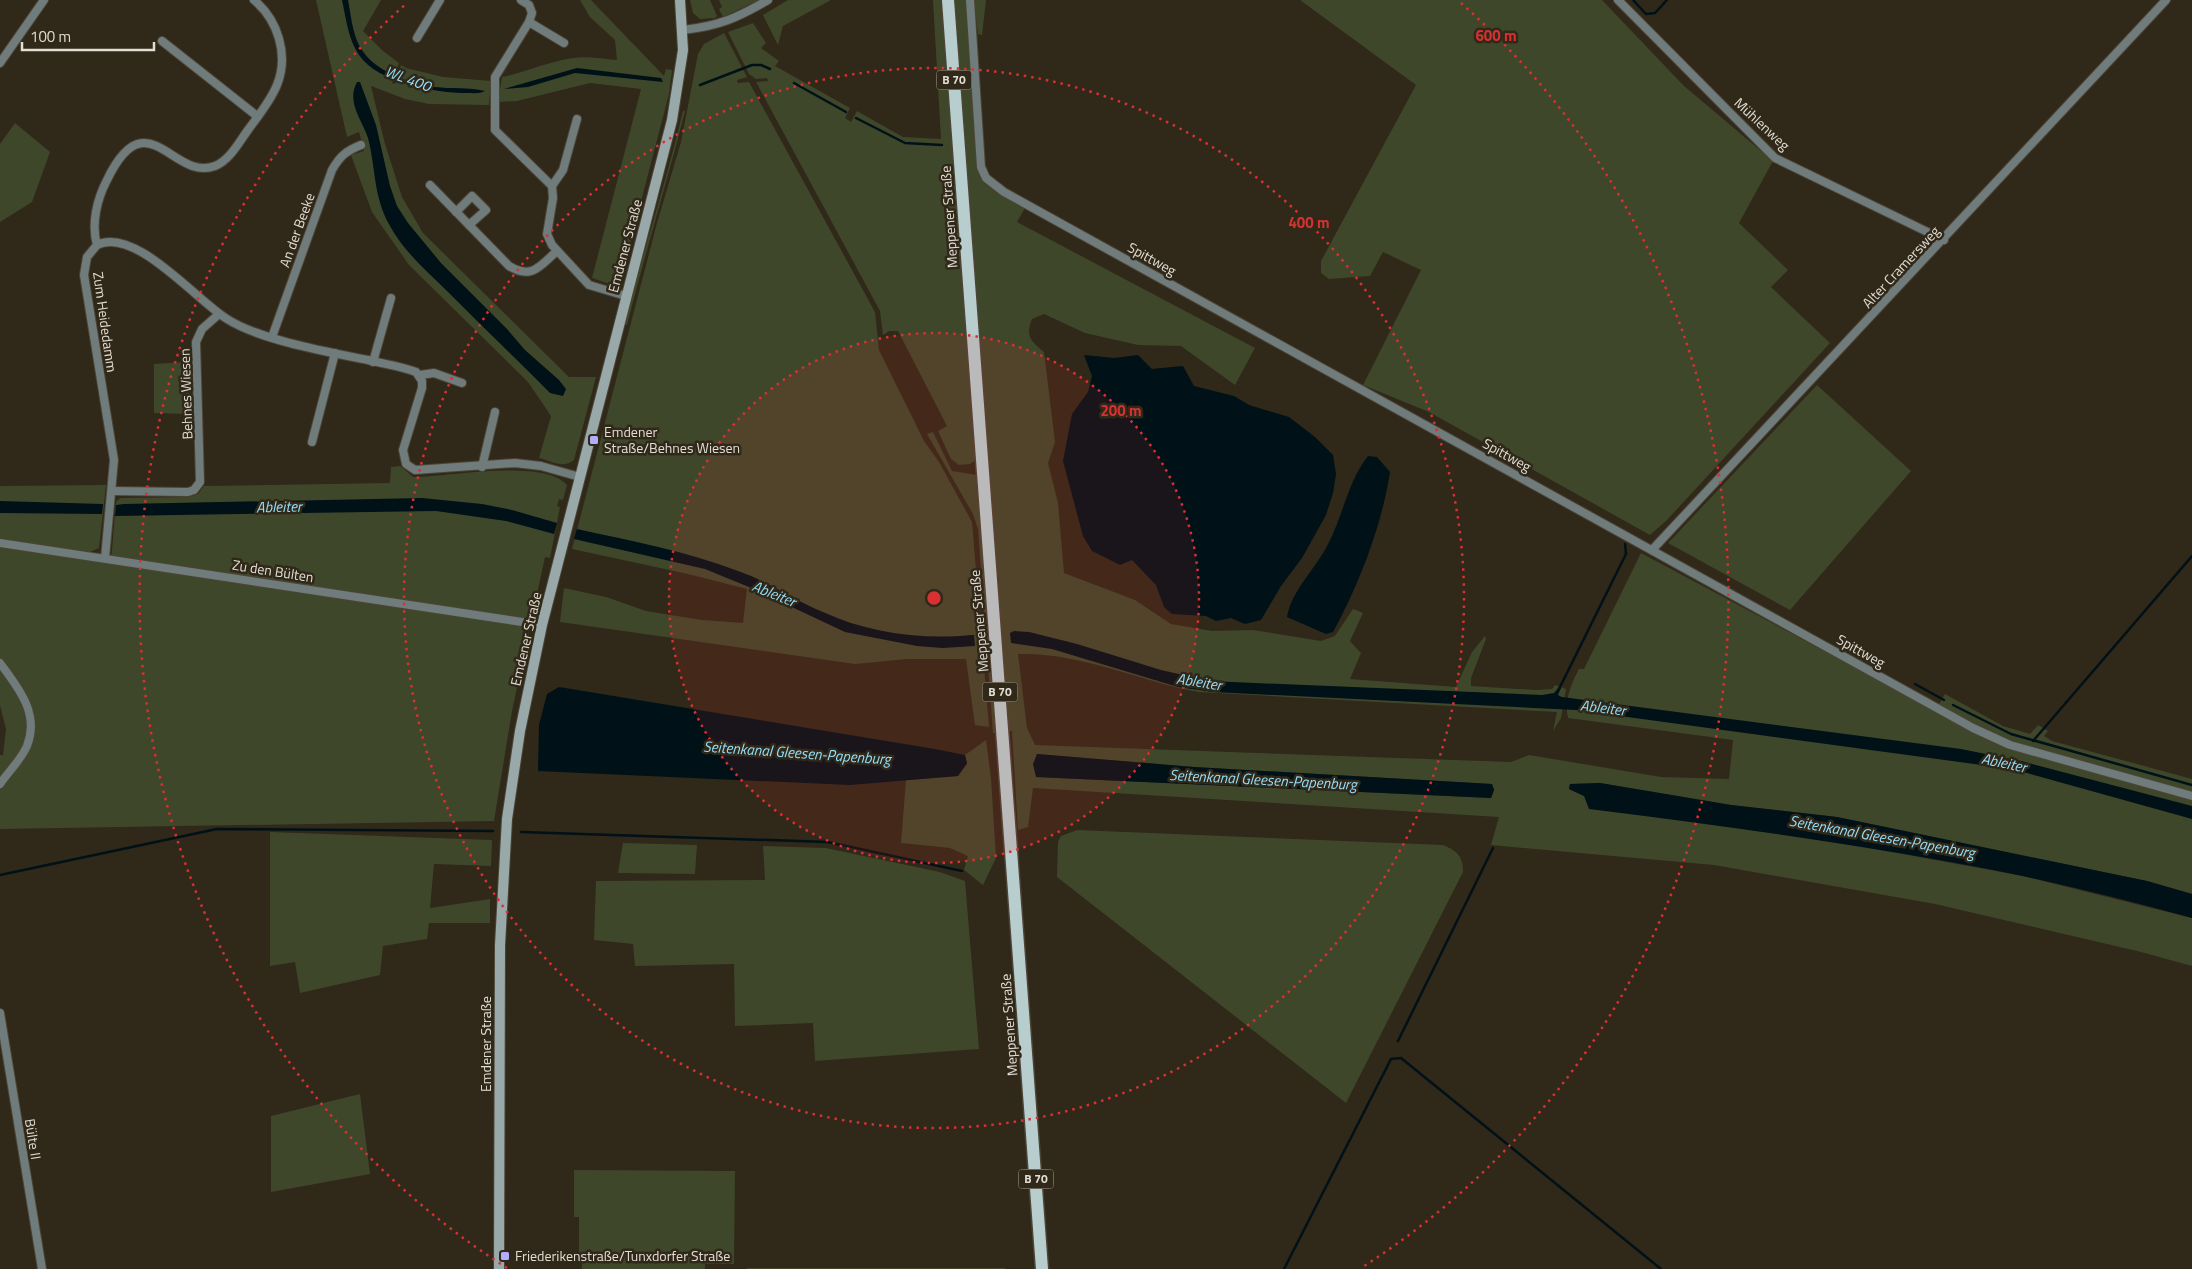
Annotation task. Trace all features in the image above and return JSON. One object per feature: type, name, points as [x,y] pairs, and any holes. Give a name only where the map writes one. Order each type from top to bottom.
[{"type":"main road","name":"Meppener Straße","points":[[948,0],[1042,1269]]},
{"type":"street","points":[[0,63],[44,0]]},
{"type":"street","points":[[254,0],[267,13],[274,25],[281,54],[277,84],[257,116],[230,155],[214,166],[197,167],[152,144],[135,144],[127,150],[116,162],[100,193],[94,234],[97,245],[111,241],[119,242],[162,266],[218,314],[234,324],[272,337],[411,370],[420,376],[434,373],[462,383]]},
{"type":"street","points":[[417,38],[440,0]]},
{"type":"street","points":[[521,0],[530,5],[532,13],[529,22],[495,77],[493,100],[494,130],[552,186]]},
{"type":"street","name":"Emdener Straße","points":[[498,1269],[500,971],[506,838],[520,731],[542,625],[672,120],[680,81],[683,30],[680,0]]},
{"type":"street","points":[[683,30],[738,18],[768,0]]},
{"type":"street","name":"Spittweg","points":[[970,0],[981,167],[991,183],[1973,728],[2010,745],[2192,796]]},
{"type":"street","name":"Mühlenweg","points":[[1618,0],[1775,158],[1944,240]]},
{"type":"street","name":"Alter Cramersweg","points":[[1652,550],[1944,240],[2166,0]]},
{"type":"street","points":[[529,22],[564,43]]},
{"type":"street","points":[[162,41],[257,116]]},
{"type":"street","points":[[577,119],[563,170],[552,186],[553,198],[547,234],[557,250],[589,285],[626,296]]},
{"type":"street","name":"An der Beeke","points":[[272,337],[332,170],[340,156],[360,145]]},
{"type":"street","points":[[430,185],[509,266],[520,272],[532,272],[557,250]]},
{"type":"street","points":[[456,212],[472,196],[486,210],[469,226]]},
{"type":"street","name":"Zum Heidedamm","points":[[97,245],[87,257],[84,275],[113,443],[112,491],[105,558]]},
{"type":"street","points":[[373,362],[391,298]]},
{"type":"street","name":"Behnes Wiesen","points":[[112,491],[188,492],[194,490],[200,482],[196,342],[202,329],[218,314]]},
{"type":"street","points":[[312,442],[335,353]]},
{"type":"street","points":[[420,376],[422,388],[403,450],[406,464],[420,472],[515,463],[541,466],[580,477]]},
{"type":"street","points":[[482,467],[495,412]]},
{"type":"street","name":"Zu den Bülten","points":[[0,543],[542,625]]},
{"type":"street","points":[[0,663],[26,700],[31,731],[26,748],[0,784]]},
{"type":"street","name":"Bülte II","points":[[0,1013],[42,1269]]},
{"type":"green space","points":[[316,0],[381,0],[363,31],[383,51],[399,63],[392,83],[395,84],[401,65],[406,68],[443,77],[491,81],[489,105],[429,104],[405,99],[371,86],[385,144],[402,197],[423,233],[569,377],[596,377],[574,460],[570,463],[557,464],[539,458],[551,416],[528,382],[409,265],[372,212],[351,155],[364,151],[359,132],[347,137]]},
{"type":"green space","points":[[580,0],[591,0],[664,76],[666,69],[672,70],[669,94],[620,282],[613,285],[592,278],[641,89],[590,83],[517,101],[498,102],[502,77],[574,58],[590,57],[617,60],[615,40],[590,17]]},
{"type":"green space","points":[[690,0],[710,0],[717,16],[715,18],[700,19],[693,13]]},
{"type":"green space","points":[[719,0],[759,0],[723,17],[719,9],[722,7]]},
{"type":"green space","points":[[788,0],[831,0],[783,26],[778,45],[763,15]]},
{"type":"green space","points":[[933,0],[942,0],[976,460],[970,464],[959,465],[951,459],[938,431],[947,426],[898,331],[889,331],[883,335],[880,311],[756,82],[768,81],[767,78],[756,79],[749,74],[728,32],[753,23],[766,43],[761,48],[779,61],[775,66],[850,108],[845,118],[851,122],[857,111],[903,137],[941,139]]},
{"type":"green space","points":[[955,0],[967,0],[977,168],[992,187],[1025,208],[1017,222],[1255,348],[1235,385],[1181,346],[1138,345],[1085,333],[1044,314],[1032,319],[1029,330],[1030,338],[1044,352],[1055,442],[1048,463],[1058,503],[1064,573],[1135,600],[1171,624],[1212,631],[1253,630],[1321,641],[1335,636],[1353,609],[1363,613],[1350,641],[1361,653],[1350,679],[1456,687],[1472,652],[1485,636],[1486,639],[1471,678],[1471,686],[1536,690],[1552,689],[1555,685],[1566,689],[1561,718],[1553,731],[1557,712],[1199,692],[1087,662],[1041,655],[1018,654],[1027,728],[1035,745],[1511,762],[1529,755],[1661,777],[1729,779],[1733,740],[1568,718],[1567,705],[1573,681],[1579,669],[1584,669],[1641,553],[1989,739],[2016,751],[2192,799],[2192,894],[2147,881],[1837,817],[1731,805],[1600,783],[1570,784],[1569,789],[1584,796],[2023,876],[2192,918],[2192,966],[2141,952],[1935,904],[1714,865],[1491,845],[1499,817],[1033,788],[1028,827],[1018,830],[1012,731],[1007,731],[998,613],[999,584],[994,549]],"holes":[[[1037,754],[1194,767],[1492,784],[1494,790],[1491,798],[1037,777]]]},
{"type":"green space","points":[[974,0],[986,0],[982,35],[978,34]]},
{"type":"green space","points":[[1300,0],[1602,0],[1684,86],[1773,161],[1739,223],[1788,270],[1771,287],[1830,343],[1667,520],[1650,535],[1429,412],[1363,385],[1421,270],[1383,252],[1370,276],[1329,279],[1321,273],[1321,261],[1416,85]]},
{"type":"green space","points":[[724,33],[747,77],[737,80],[738,83],[749,82],[875,312],[879,350],[924,441],[939,462],[972,522],[989,727],[975,725],[966,659],[907,659],[855,664],[560,622],[564,588],[606,597],[646,611],[702,620],[743,623],[747,589],[572,549],[657,223],[681,142],[698,54],[704,44]]},
{"type":"green space","points":[[683,111],[685,111],[627,325],[624,324]]},
{"type":"green space","points":[[15,123],[50,152],[32,202],[0,222],[0,144]]},
{"type":"green space","points":[[188,362],[190,414],[154,413],[154,364]]},
{"type":"green space","points":[[1817,385],[1911,471],[1790,610],[1668,543]]},
{"type":"green space","points":[[933,432],[952,471],[977,475],[995,733],[993,733],[978,529],[973,514],[927,434]]},
{"type":"green space","points":[[400,466],[413,477],[494,471],[538,472],[555,477],[567,485],[563,500],[559,499],[557,506],[560,507],[550,558],[545,557],[512,711],[494,821],[0,829],[0,755],[3,755],[6,729],[0,705],[0,545],[111,562],[116,502],[120,498],[189,497],[198,494],[204,486],[390,483],[391,467]]},
{"type":"green space","points":[[106,485],[99,548],[90,552],[84,552],[0,538],[0,486]]},
{"type":"green space","points":[[1945,694],[2003,726],[2030,734],[2038,725],[2048,731],[2044,736],[2052,741],[2192,779],[2192,793],[2023,746],[1993,734],[1938,706]]},
{"type":"green space","points":[[986,740],[991,778],[996,858],[983,885],[964,870],[968,856],[950,848],[901,843],[906,780],[958,776],[967,764],[965,755]]},
{"type":"green space","points":[[1077,830],[1443,845],[1452,849],[1458,855],[1462,862],[1463,872],[1346,1103],[1057,877],[1058,842],[1061,836]]},
{"type":"green space","points":[[270,832],[492,840],[491,866],[434,864],[430,908],[490,899],[490,923],[429,923],[427,939],[383,946],[380,975],[300,993],[295,962],[270,966]]},
{"type":"green space","points":[[623,843],[697,845],[695,874],[618,873]]},
{"type":"green space","points":[[763,846],[826,848],[940,872],[965,881],[979,1049],[815,1061],[813,1023],[735,1026],[734,964],[635,966],[633,944],[594,940],[596,881],[765,880]]},
{"type":"green space","points":[[360,1094],[370,1174],[271,1192],[271,1116]]},
{"type":"green space","points":[[574,1170],[735,1171],[734,1264],[705,1264],[705,1269],[582,1269],[582,1263],[579,1263],[579,1217],[574,1217]]},
{"type":"green space","points":[[1005,1268],[1005,1269],[747,1269]]},
{"type":"water","points":[[342,0],[348,0],[353,29],[359,45],[372,62],[381,68],[414,83],[441,88],[485,91],[481,93],[454,93],[439,91],[408,85],[379,73],[368,65],[355,49]]},
{"type":"water","points":[[577,68],[661,78],[663,82],[575,73],[528,87],[504,89]]},
{"type":"water","points":[[357,82],[360,82],[376,125],[390,186],[397,206],[408,223],[441,263],[507,329],[525,350],[559,380],[566,389],[563,396],[550,393],[416,261],[390,226],[378,193],[368,138],[354,104],[354,89]]},
{"type":"water","points":[[1084,355],[1114,358],[1138,355],[1152,369],[1183,366],[1194,386],[1234,396],[1249,405],[1289,417],[1315,437],[1333,455],[1336,474],[1333,493],[1326,515],[1302,558],[1281,586],[1261,620],[1245,624],[1231,618],[1216,621],[1206,616],[1172,614],[1164,607],[1156,585],[1132,560],[1120,565],[1092,551],[1083,536],[1063,461],[1072,414],[1088,392],[1092,376]]},
{"type":"water","points":[[1368,456],[1377,457],[1390,472],[1386,492],[1375,534],[1352,595],[1333,632],[1326,634],[1287,617],[1299,588],[1328,544],[1355,476]]},
{"type":"water","name":"Ableiter","points":[[422,498],[482,504],[512,510],[557,523],[554,534],[506,521],[436,511],[115,516],[116,505],[124,504]]},
{"type":"water","points":[[0,501],[103,504],[102,514],[0,513]]},
{"type":"water","name":"Ableiter","points":[[577,529],[658,547],[718,564],[749,575],[823,612],[858,625],[877,630],[915,635],[974,635],[975,646],[942,648],[917,646],[845,632],[749,587],[705,569],[574,539]]},
{"type":"water","name":"Ableiter","points":[[1014,631],[1029,632],[1077,644],[1161,670],[1209,681],[1542,695],[1554,693],[1559,687],[1561,688],[1558,695],[1562,697],[1961,749],[2021,761],[2192,806],[2192,819],[2027,773],[1989,766],[1576,710],[1213,692],[1178,687],[1052,649],[1011,643],[1010,633]]},
{"type":"water","name":"Seitenkanal Gleesen-Papenburg","points":[[559,687],[935,749],[965,755],[967,763],[958,776],[850,785],[538,771],[539,725],[547,694]]},
{"type":"water","name":"Seitenkanal Gleesen-Papenburg","points":[[1037,754],[1194,767],[1492,784],[1494,790],[1491,798],[1036,777],[1033,764]]},
{"type":"water","name":"Seitenkanal Gleesen-Papenburg","points":[[1600,783],[1731,805],[1837,817],[2147,881],[2192,894],[2192,918],[2069,886],[1901,853],[1589,809],[1584,796],[1569,789],[1570,784]]},
{"type":"waterway","points":[[1633,0],[1646,14],[1655,13],[1667,0]]},
{"type":"waterway","points":[[700,85],[752,65],[761,65],[770,69]]},
{"type":"waterway","name":"WL 400","points":[[794,83],[846,112]]},
{"type":"waterway","name":"WL 400","points":[[856,118],[905,143],[942,145]]},
{"type":"waterway","points":[[1559,689],[1626,554],[1625,544]]},
{"type":"waterway","points":[[2033,741],[2192,556]]},
{"type":"waterway","points":[[1915,684],[1944,700]]},
{"type":"waterway","points":[[1953,705],[2011,734],[2192,785]]},
{"type":"waterway","points":[[0,875],[217,829],[493,831]]},
{"type":"waterway","points":[[521,832],[828,842],[962,871]]},
{"type":"waterway","points":[[1398,1041],[1493,848]]},
{"type":"waterway","points":[[1284,1269],[1391,1059],[1401,1058],[1661,1269]]},
{"type":"place","name":"Emdener Straße/Behnes Wiesen","points":[[594,440]]},
{"type":"place","name":"Friederikenstraße/Tunxdorfer Straße","points":[[505,1256]]}]
